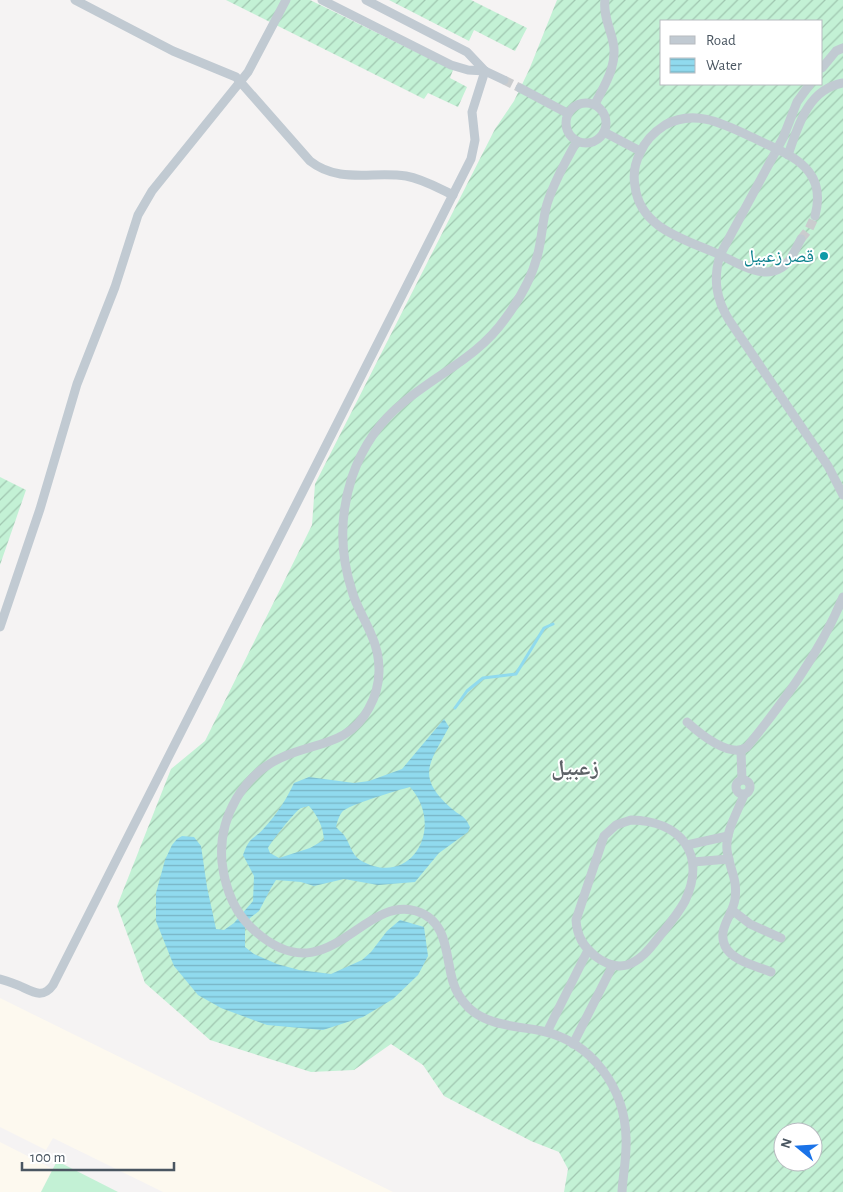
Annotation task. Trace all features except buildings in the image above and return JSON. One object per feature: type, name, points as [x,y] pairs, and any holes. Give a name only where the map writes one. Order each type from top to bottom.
[{"type":"street","points":[[75,0],[173,51],[230,74],[241,82],[304,155],[316,166],[339,175],[405,176],[423,181],[453,195]]},
{"type":"street","points":[[0,626],[40,509],[77,384],[115,287],[138,215],[152,191],[241,82],[254,63],[286,0]]},
{"type":"street","points":[[322,0],[451,65],[468,70],[485,71],[504,80]]},
{"type":"street","points":[[366,0],[468,52],[485,71]]},
{"type":"street","points":[[595,104],[609,78],[614,61],[613,43],[606,20],[605,0]]},
{"type":"street","points":[[823,67],[836,51],[843,48]]},
{"type":"street","points":[[0,979],[35,994],[46,993],[53,985],[474,153],[475,140],[472,112],[485,71]]},
{"type":"street","points":[[823,82],[832,86]]},
{"type":"street","points":[[788,155],[806,109],[819,95],[832,86],[843,84]]},
{"type":"street","points":[[809,85],[798,102],[788,128],[720,255],[716,284],[724,312],[831,471],[843,495]]},
{"type":"street","points":[[520,88],[568,114]]},
{"type":"street","points":[[588,102],[595,104],[602,109],[606,116],[604,132],[592,142],[584,144],[576,141],[566,129],[565,121],[568,114],[573,107],[580,103],[588,102]]},
{"type":"street","points":[[802,240],[790,259],[778,270],[757,271],[667,232],[648,217],[640,204],[635,189],[634,174],[640,151],[650,137],[663,126],[678,120],[695,118],[720,123],[777,149],[803,166],[812,177],[818,199],[815,216]]},
{"type":"street","points":[[604,132],[640,151]]},
{"type":"street","points":[[576,141],[556,178],[544,217],[535,265],[527,284],[504,322],[469,357],[414,393],[393,411],[367,445],[353,474],[345,504],[343,548],[355,602],[372,635],[378,657],[378,680],[372,704],[357,725],[348,733],[326,744],[279,759],[252,779],[243,789],[229,813],[222,844],[224,875],[233,902],[248,924],[268,941],[277,946],[298,952],[320,950],[340,942],[388,912],[397,910],[415,911],[431,919],[442,933],[456,990],[468,1007],[476,1014],[495,1022],[547,1032],[573,1044],[591,1057],[606,1074],[621,1104],[626,1136],[622,1192]]},
{"type":"street","points":[[687,722],[717,744],[734,751],[741,751],[747,747],[799,679],[840,613],[843,597]]},
{"type":"street","points":[[741,751],[742,780],[736,784],[736,790],[741,795],[744,795],[728,836],[727,848],[736,881],[736,891],[732,910],[722,932],[727,950],[737,958],[772,972]]},
{"type":"street","points":[[623,821],[646,821],[665,827],[688,845],[693,862],[689,889],[678,912],[651,947],[639,958],[626,965],[613,965],[599,959],[588,950],[578,934],[577,914],[600,844],[609,830],[623,821]]},
{"type":"street","points":[[688,845],[728,836]]},
{"type":"street","points":[[693,862],[729,859]]},
{"type":"street","points":[[732,910],[750,924],[781,938]]},
{"type":"street","points":[[547,1032],[588,950]]},
{"type":"street","points":[[573,1044],[613,965]]},
{"type":"shaded area","points":[[0,998],[393,1192],[163,1192],[53,1138],[46,1150],[0,1127]]},
{"type":"shaded area","points":[[0,1142],[53,1169],[41,1192],[0,1192]]},
{"type":"green space","points":[[226,0],[310,0],[453,70],[450,78],[467,87],[458,107],[428,93],[424,99]]},
{"type":"green space","points":[[389,0],[471,0],[527,28],[515,51],[474,30],[469,41]]},
{"type":"green space","points":[[557,0],[843,0],[843,1192],[564,1192],[568,1169],[559,1152],[531,1141],[444,1096],[423,1065],[391,1044],[354,1070],[311,1072],[210,1040],[145,983],[117,906],[171,769],[205,741],[312,525],[315,484],[495,129],[514,101],[529,70]]},
{"type":"green space","points":[[0,477],[26,490],[0,565]]},
{"type":"green space","points":[[57,1161],[118,1192],[41,1192]]},
{"type":"water","points":[[444,719],[449,727],[432,760],[429,769],[430,778],[433,787],[440,797],[466,820],[470,827],[468,832],[439,853],[415,882],[378,885],[344,879],[314,886],[301,882],[276,880],[259,911],[250,918],[245,926],[245,947],[254,954],[277,964],[299,970],[331,974],[362,960],[371,952],[387,931],[400,920],[424,927],[428,956],[418,975],[393,999],[363,1017],[323,1030],[267,1025],[221,1008],[198,995],[174,966],[156,921],[156,893],[165,860],[177,839],[182,836],[194,837],[201,846],[216,929],[224,930],[234,923],[253,901],[254,876],[243,855],[245,849],[277,812],[294,783],[309,777],[354,783],[369,781],[402,769]],"holes":[[[410,787],[420,803],[425,820],[423,836],[418,850],[408,861],[394,867],[378,867],[360,860],[355,855],[344,835],[336,827],[342,812],[363,802]],[[309,806],[320,822],[324,840],[310,848],[279,858],[270,853],[268,848],[278,833],[298,810]]]},
{"type":"waterway","points":[[455,708],[467,691],[483,678],[516,674],[544,628],[553,624]]},
{"type":"tunnel","points":[[504,80],[520,88]]},
{"type":"tunnel","points":[[801,239],[809,229],[815,216]]},
{"type":"place","name":"قصر زعبيل","points":[[824,256]]},
{"type":"district","name":"زعبيل","points":[[575,767]]}]
